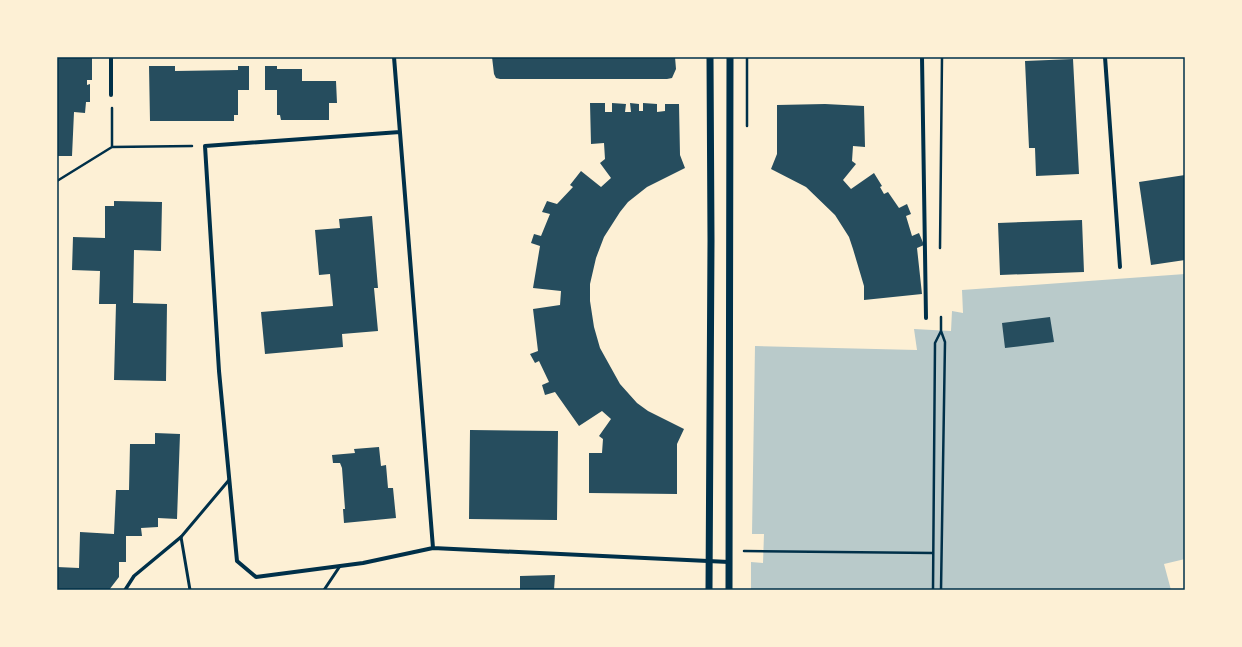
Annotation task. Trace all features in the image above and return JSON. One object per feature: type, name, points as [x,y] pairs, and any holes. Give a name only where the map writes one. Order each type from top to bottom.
[{"type":"street","points":[[111,57],[111,95]]},
{"type":"street","points":[[394,57],[433,548]]},
{"type":"street","points":[[709,590],[711,241],[710,57]]},
{"type":"street","points":[[729,590],[730,57]]},
{"type":"street","points":[[922,57],[926,318]]},
{"type":"street","points":[[1106,57],[1120,267]]},
{"type":"street","points":[[400,132],[205,146],[219,371],[237,561],[256,577],[340,566],[433,548],[729,562]]},
{"type":"street","points":[[125,590],[134,576],[181,537]]},
{"type":"lane","points":[[190,590],[181,537],[229,480]]},
{"type":"lane","points":[[324,590],[340,566]]},
{"type":"path","points":[[940,252],[942,57]]},
{"type":"path","points":[[111,95],[112,147]]},
{"type":"path","points":[[57,181],[112,147],[205,146]]},
{"type":"path","points":[[941,315],[941,331],[946,342],[941,590]]},
{"type":"path","points":[[933,590],[935,343],[941,331]]},
{"type":"path","points":[[744,551],[933,553]]},
{"type":"shaded area","points":[[1185,274],[1185,559],[1164,564],[1171,590],[751,590],[751,562],[763,563],[764,534],[752,534],[755,346],[917,350],[914,329],[951,331],[952,311],[963,313],[962,290]]},
{"type":"building","points":[[57,57],[92,57],[92,80],[87,80],[87,85],[90,84],[90,102],[86,102],[85,113],[74,112],[72,156],[57,156]]},
{"type":"building","points":[[492,57],[675,57],[676,69],[672,78],[667,79],[500,79],[496,78],[494,74]]},
{"type":"building","points":[[1073,59],[1079,174],[1036,176],[1035,148],[1029,148],[1025,61]]},
{"type":"building","points":[[149,66],[175,66],[175,71],[238,70],[238,66],[249,66],[249,90],[238,90],[238,115],[234,115],[234,121],[150,121]]},
{"type":"building","points":[[265,66],[277,66],[277,69],[302,69],[302,81],[336,81],[337,103],[329,103],[329,120],[281,120],[280,115],[277,115],[277,90],[265,90]]},
{"type":"building","points":[[590,103],[605,103],[605,112],[612,112],[612,103],[626,104],[625,112],[631,112],[630,103],[639,104],[639,111],[643,111],[643,103],[657,104],[657,112],[665,111],[665,104],[679,104],[680,155],[685,168],[647,187],[628,202],[604,237],[596,258],[590,284],[590,301],[594,327],[600,348],[620,384],[637,403],[648,411],[684,429],[677,444],[677,494],[589,493],[589,453],[602,453],[603,439],[599,436],[611,419],[602,411],[579,426],[555,392],[545,395],[542,385],[549,382],[539,361],[535,363],[530,354],[538,351],[533,309],[560,305],[561,291],[533,288],[540,246],[531,243],[534,234],[541,236],[550,214],[542,212],[547,201],[557,204],[573,187],[570,185],[581,171],[601,187],[611,178],[600,163],[605,159],[604,143],[591,144]]},
{"type":"building","points":[[825,104],[864,106],[865,147],[853,146],[852,161],[856,164],[843,180],[851,189],[874,173],[882,186],[880,187],[884,194],[888,192],[899,208],[907,204],[911,214],[906,216],[912,236],[919,233],[924,245],[917,248],[922,294],[864,300],[864,286],[849,237],[835,215],[806,187],[771,169],[777,154],[777,105]]},
{"type":"building","points":[[1185,175],[1185,260],[1151,265],[1139,182]]},
{"type":"building","points":[[114,201],[162,202],[161,251],[134,250],[133,303],[167,304],[166,381],[114,380],[116,304],[99,304],[100,271],[72,270],[73,237],[105,238],[105,206],[114,206]]},
{"type":"building","points":[[372,216],[378,288],[374,288],[378,331],[342,334],[343,347],[265,354],[261,312],[333,306],[330,274],[319,275],[315,230],[340,228],[339,219]]},
{"type":"building","points":[[1082,220],[1084,272],[1000,275],[998,223]]},
{"type":"building","points":[[1050,317],[1054,342],[1005,348],[1002,323]]},
{"type":"building","points":[[470,430],[558,431],[557,520],[469,519]]},
{"type":"building","points":[[155,433],[180,434],[177,519],[158,518],[158,527],[141,528],[142,536],[126,536],[126,562],[119,562],[119,577],[109,590],[57,590],[57,567],[79,568],[80,532],[114,534],[116,490],[129,490],[130,444],[155,444]]},
{"type":"building","points":[[379,447],[381,466],[386,465],[388,488],[393,488],[396,518],[344,523],[343,509],[345,509],[342,468],[340,463],[333,463],[332,455],[355,453],[354,449]]},
{"type":"building","points":[[555,575],[554,590],[520,590],[520,576]]}]
